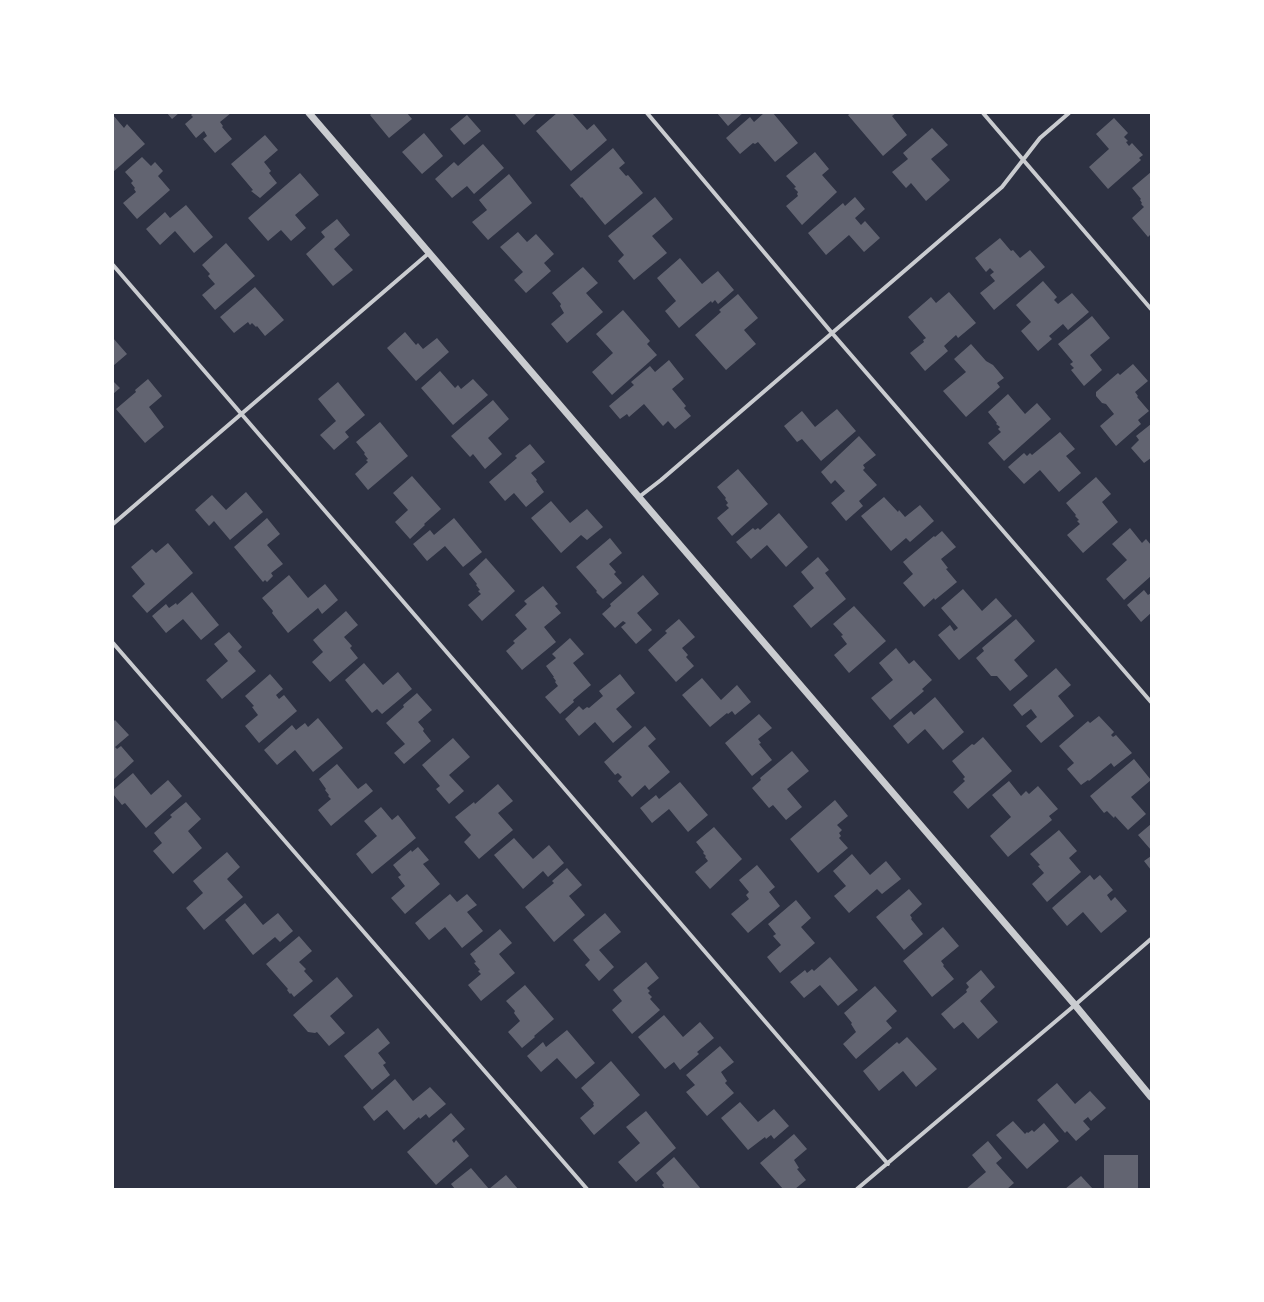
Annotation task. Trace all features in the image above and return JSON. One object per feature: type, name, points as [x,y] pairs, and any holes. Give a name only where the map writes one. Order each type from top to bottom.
[{"type":"street","points":[[309,113],[1075,1005],[1151,1097]]},
{"type":"street","points":[[647,113],[832,333],[1151,702]]},
{"type":"street","points":[[983,113],[1151,309]]},
{"type":"street","points":[[639,497],[661,480],[1002,187],[1040,138],[1069,113]]},
{"type":"street","points":[[113,524],[429,253]]},
{"type":"street","points":[[113,265],[888,1164]]},
{"type":"street","points":[[113,643],[587,1189]]},
{"type":"street","points":[[857,1189],[1151,939]]},
{"type":"building","points":[[167,113],[179,113],[172,119]]},
{"type":"building","points":[[193,113],[231,113],[220,122],[223,126],[222,127],[232,139],[215,153],[203,139],[207,136],[204,131],[196,138],[185,124],[193,117],[191,115]]},
{"type":"building","points":[[372,113],[407,113],[412,119],[389,138],[370,115]]},
{"type":"building","points":[[514,113],[537,113],[524,125]]},
{"type":"building","points":[[557,113],[572,113],[587,130],[594,124],[607,140],[571,171],[536,131]]},
{"type":"building","points":[[717,113],[743,113],[728,126]]},
{"type":"building","points":[[764,113],[773,113],[798,143],[775,162],[758,142],[755,144],[753,143],[740,154],[726,138],[750,117],[754,122]]},
{"type":"building","points":[[851,113],[896,113],[892,116],[907,135],[883,156],[848,115]]},
{"type":"building","points":[[113,115],[124,128],[127,124],[145,144],[113,172]]},
{"type":"building","points":[[467,115],[481,131],[464,145],[450,129]]},
{"type":"building","points":[[1114,118],[1128,133],[1124,137],[1128,141],[1126,142],[1129,146],[1132,143],[1143,155],[1139,158],[1141,160],[1108,189],[1089,167],[1109,149],[1096,134]]},
{"type":"building","points":[[932,128],[948,145],[931,159],[950,180],[926,201],[911,183],[906,188],[892,172],[908,159],[903,153]]},
{"type":"building","points":[[424,133],[443,156],[422,174],[402,152]]},
{"type":"building","points":[[265,135],[278,150],[264,162],[271,171],[269,173],[277,183],[260,198],[251,191],[253,190],[231,164]]},
{"type":"building","points":[[483,144],[504,168],[474,194],[467,186],[452,198],[435,179],[454,162],[458,166]]},
{"type":"building","points":[[613,148],[625,163],[619,168],[626,176],[628,175],[643,193],[605,225],[570,185]]},
{"type":"building","points":[[815,152],[829,169],[822,175],[837,192],[802,225],[786,206],[798,196],[798,192],[794,188],[796,187],[786,176]]},
{"type":"building","points":[[142,157],[151,166],[155,162],[163,171],[158,176],[170,190],[137,219],[123,203],[136,192],[131,183],[133,181],[125,172]]},
{"type":"building","points":[[1151,172],[1151,234],[1148,237],[1132,218],[1144,207],[1141,204],[1141,199],[1132,188]]},
{"type":"building","points":[[300,173],[319,195],[295,215],[306,228],[291,241],[281,230],[268,241],[248,218]]},
{"type":"building","points":[[509,174],[532,203],[488,240],[472,222],[487,210],[479,200]]},
{"type":"building","points":[[655,197],[673,219],[652,236],[667,253],[634,280],[618,261],[624,255],[608,236]]},
{"type":"building","points":[[855,197],[865,209],[855,218],[861,225],[865,221],[880,238],[864,252],[849,235],[826,255],[808,233],[843,203],[845,206]]},
{"type":"building","points":[[186,205],[213,237],[194,253],[175,231],[160,245],[146,229],[165,212],[170,218]]},
{"type":"building","points":[[337,219],[350,235],[334,249],[353,270],[333,286],[306,254],[325,237],[321,232]]},
{"type":"building","points":[[518,232],[527,242],[536,234],[554,254],[544,263],[551,271],[526,293],[514,280],[523,272],[500,247]]},
{"type":"building","points":[[1000,238],[1011,251],[1013,250],[1020,258],[1030,250],[1045,267],[994,310],[980,293],[995,281],[990,275],[994,272],[990,268],[986,272],[975,258]]},
{"type":"building","points":[[226,243],[255,276],[215,310],[202,295],[215,284],[208,276],[210,274],[202,265]]},
{"type":"building","points":[[680,258],[702,284],[718,271],[734,290],[718,304],[715,300],[712,303],[711,301],[679,328],[665,311],[676,301],[657,278]]},
{"type":"building","points":[[583,267],[598,283],[586,293],[603,312],[567,343],[551,324],[564,313],[560,306],[561,304],[552,293]]},
{"type":"building","points":[[1043,281],[1057,297],[1054,300],[1058,304],[1072,293],[1089,312],[1068,330],[1063,324],[1049,336],[1052,339],[1038,351],[1021,331],[1031,322],[1016,305]]},
{"type":"building","points":[[255,287],[284,320],[265,336],[257,326],[256,327],[252,323],[250,325],[248,322],[234,333],[220,317]]},
{"type":"building","points":[[949,292],[976,323],[958,338],[956,335],[944,346],[948,351],[925,371],[910,353],[924,342],[923,340],[926,338],[908,317],[931,297],[936,303]]},
{"type":"building","points":[[738,294],[758,318],[744,330],[756,344],[726,370],[695,335],[721,312],[719,310]]},
{"type":"building","points":[[623,310],[650,341],[647,344],[657,355],[612,395],[592,372],[613,353],[596,334]]},
{"type":"building","points":[[1092,316],[1110,338],[1090,355],[1102,370],[1084,386],[1071,370],[1074,368],[1070,364],[1073,362],[1058,344]]},
{"type":"building","points":[[405,332],[416,345],[418,343],[423,349],[437,338],[449,352],[416,381],[387,348]]},
{"type":"building","points":[[113,338],[127,354],[113,366]]},
{"type":"building","points":[[971,344],[1004,378],[997,383],[1000,387],[966,417],[943,391],[966,372],[954,359]]},
{"type":"building","points":[[669,360],[684,379],[672,389],[686,406],[684,408],[691,416],[675,429],[668,421],[663,426],[644,404],[629,417],[627,414],[620,419],[609,406],[634,385],[631,382],[650,366],[655,372]]},
{"type":"building","points":[[1133,364],[1148,381],[1135,392],[1138,396],[1137,397],[1149,411],[1138,420],[1141,424],[1116,446],[1100,426],[1114,414],[1106,404],[1102,403],[1096,396],[1096,392],[1118,373],[1120,375]]},
{"type":"building","points":[[440,371],[455,388],[458,385],[461,389],[473,379],[488,395],[453,425],[421,388]]},
{"type":"building","points":[[148,379],[162,396],[149,407],[164,427],[145,443],[116,409],[136,392],[135,390]]},
{"type":"building","points":[[113,381],[120,388],[113,394]]},
{"type":"building","points":[[338,382],[365,415],[345,432],[349,437],[334,450],[320,435],[336,421],[318,399]]},
{"type":"building","points":[[1008,394],[1025,414],[1037,403],[1051,419],[1004,461],[988,443],[1001,432],[998,429],[1000,427],[996,424],[997,423],[988,412]]},
{"type":"building","points":[[493,400],[509,419],[488,438],[502,454],[485,469],[473,454],[470,457],[451,436]]},
{"type":"building","points":[[837,409],[856,431],[821,461],[802,439],[797,442],[784,426],[802,411],[815,427]]},
{"type":"building","points":[[380,422],[408,456],[368,490],[355,474],[368,462],[366,460],[368,459],[364,454],[365,453],[356,442]]},
{"type":"building","points":[[1151,424],[1151,458],[1144,463],[1131,448],[1139,440],[1136,436]]},
{"type":"building","points":[[1060,432],[1075,449],[1066,456],[1081,473],[1059,492],[1040,470],[1024,484],[1008,467],[1024,453],[1027,456],[1030,453],[1032,455]]},
{"type":"building","points":[[859,436],[876,455],[863,465],[865,468],[863,470],[877,485],[859,501],[863,506],[846,521],[831,503],[845,491],[835,480],[831,484],[821,472]]},
{"type":"building","points":[[530,444],[545,462],[531,473],[544,492],[526,507],[514,493],[505,501],[489,482],[517,458],[515,456]]},
{"type":"building","points":[[738,469],[768,504],[732,536],[717,518],[729,508],[726,505],[728,503],[725,499],[726,498],[717,487]]},
{"type":"building","points":[[412,476],[441,509],[410,539],[395,522],[408,510],[393,493]]},
{"type":"building","points":[[1096,477],[1111,494],[1102,502],[1118,522],[1083,553],[1067,535],[1080,524],[1077,521],[1079,520],[1075,516],[1076,515],[1066,503]]},
{"type":"building","points":[[246,492],[263,512],[230,540],[214,521],[209,526],[195,510],[212,495],[226,510]]},
{"type":"building","points":[[884,497],[898,512],[899,510],[905,517],[920,505],[934,521],[910,542],[906,538],[891,551],[861,516]]},
{"type":"building","points":[[551,501],[570,523],[587,509],[603,527],[587,540],[581,535],[561,553],[531,518]]},
{"type":"building","points":[[779,513],[808,547],[786,567],[767,545],[751,559],[736,542],[753,528],[755,530],[758,528],[760,530]]},
{"type":"building","points":[[267,518],[280,534],[267,545],[283,564],[271,573],[273,576],[267,582],[265,580],[263,582],[234,547]]},
{"type":"building","points":[[454,518],[482,552],[463,567],[445,546],[427,561],[413,544],[430,530],[434,535]]},
{"type":"building","points":[[1130,528],[1142,543],[1146,539],[1151,545],[1151,576],[1124,600],[1106,579],[1127,560],[1112,544]]},
{"type":"building","points":[[942,531],[956,547],[941,559],[948,568],[946,569],[957,582],[924,607],[903,583],[913,574],[903,562]]},
{"type":"building","points":[[610,538],[622,553],[609,564],[616,572],[614,574],[622,583],[603,599],[576,567]]},
{"type":"building","points":[[168,543],[193,573],[147,613],[132,596],[145,584],[131,567],[152,549],[156,553]]},
{"type":"building","points":[[818,557],[829,570],[825,573],[846,599],[811,628],[793,606],[814,588],[801,572]]},
{"type":"building","points":[[486,558],[515,591],[482,621],[468,605],[481,594],[478,591],[480,590],[476,585],[477,584],[469,574]]},
{"type":"building","points":[[289,575],[308,598],[325,584],[338,600],[322,614],[318,608],[288,633],[262,598]]},
{"type":"building","points":[[643,575],[659,594],[637,613],[652,630],[636,644],[621,627],[626,623],[623,621],[615,628],[602,614],[611,606],[610,604]]},
{"type":"building","points":[[543,586],[558,604],[555,606],[561,613],[544,627],[556,642],[522,670],[506,651],[515,643],[513,641],[527,629],[515,615],[527,604],[524,601]]},
{"type":"building","points":[[963,589],[982,611],[996,598],[1012,616],[959,660],[938,635],[950,625],[954,631],[958,628],[941,608]]},
{"type":"building","points":[[1144,590],[1148,595],[1151,593],[1151,613],[1141,622],[1127,605]]},
{"type":"building","points":[[192,592],[219,625],[201,640],[183,619],[166,633],[152,616],[166,604],[169,608],[176,603],[177,605]]},
{"type":"building","points":[[854,606],[886,641],[849,673],[834,655],[847,644],[841,636],[843,635],[833,624]]},
{"type":"building","points":[[346,611],[358,625],[344,637],[352,646],[350,648],[358,658],[330,682],[312,662],[323,652],[313,640]]},
{"type":"building","points":[[679,619],[695,637],[682,648],[688,655],[686,657],[694,666],[676,682],[648,650],[667,633],[665,631]]},
{"type":"building","points":[[1016,619],[1035,641],[1014,660],[1028,676],[1010,691],[997,676],[991,676],[976,658],[984,651],[982,648]]},
{"type":"building","points":[[229,632],[242,647],[238,651],[256,671],[222,699],[206,680],[228,661],[214,644]]},
{"type":"building","points":[[570,638],[584,654],[573,663],[591,685],[573,700],[574,702],[560,714],[545,697],[558,686],[554,677],[546,666],[556,658],[552,654]]},
{"type":"building","points":[[896,648],[909,664],[914,660],[932,680],[922,689],[924,691],[890,720],[871,698],[893,680],[879,663]]},
{"type":"building","points":[[364,663],[383,685],[398,672],[412,689],[382,714],[377,709],[372,713],[345,680]]},
{"type":"building","points":[[1056,668],[1071,685],[1058,696],[1074,716],[1041,743],[1026,726],[1037,717],[1031,709],[1022,716],[1013,705]]},
{"type":"building","points":[[270,674],[283,689],[276,695],[279,699],[284,695],[297,711],[259,743],[245,726],[258,715],[252,707],[254,706],[245,696]]},
{"type":"building","points":[[620,674],[635,693],[616,709],[632,727],[613,743],[595,722],[579,736],[565,719],[579,706],[583,710],[587,707],[589,708],[603,696],[599,691]]},
{"type":"building","points":[[702,678],[721,700],[737,685],[751,702],[735,715],[732,711],[728,714],[727,713],[710,727],[682,695]]},
{"type":"building","points":[[417,693],[432,710],[418,722],[431,741],[404,764],[394,753],[405,744],[386,723]]},
{"type":"building","points":[[935,697],[964,732],[943,750],[925,729],[908,744],[893,726],[911,711],[914,715]]},
{"type":"building","points":[[759,714],[772,728],[758,739],[761,743],[759,744],[772,760],[752,776],[725,743]]},
{"type":"building","points":[[1099,716],[1114,732],[1111,735],[1113,737],[1116,735],[1132,753],[1114,767],[1111,763],[1089,781],[1088,780],[1081,785],[1067,769],[1074,763],[1059,746],[1088,721],[1090,723]]},
{"type":"building","points":[[318,718],[343,748],[313,772],[295,750],[277,765],[264,750],[292,725],[296,730],[305,723],[308,727]]},
{"type":"building","points":[[115,720],[129,735],[115,747],[117,749],[121,746],[134,761],[113,780],[113,722]]},
{"type":"building","points":[[645,726],[656,739],[648,746],[670,772],[649,790],[645,785],[632,797],[618,781],[622,777],[618,773],[615,775],[604,762]]},
{"type":"building","points":[[983,737],[1012,771],[968,809],[953,792],[965,781],[963,779],[965,777],[952,761]]},
{"type":"building","points":[[453,738],[470,757],[449,775],[464,791],[449,804],[436,789],[440,786],[422,765]]},
{"type":"building","points":[[792,751],[809,771],[787,789],[802,807],[786,820],[773,805],[769,808],[752,788],[761,780],[760,778]]},
{"type":"building","points":[[1134,759],[1151,780],[1131,797],[1146,814],[1128,830],[1115,816],[1114,818],[1107,811],[1104,813],[1090,796]]},
{"type":"building","points":[[337,764],[358,789],[366,783],[373,791],[331,826],[318,810],[331,799],[319,779]]},
{"type":"building","points":[[133,773],[151,795],[168,780],[182,796],[146,828],[125,803],[122,805],[113,794],[113,790]]},
{"type":"building","points":[[1009,781],[1021,796],[1026,791],[1029,794],[1038,786],[1058,809],[1049,816],[1052,820],[1008,857],[990,836],[1011,817],[992,795]]},
{"type":"building","points":[[680,782],[708,815],[688,832],[669,809],[652,823],[640,808],[656,795],[659,799]]},
{"type":"building","points":[[498,784],[513,801],[498,813],[513,830],[479,859],[464,842],[471,835],[455,817],[474,802],[475,804]]},
{"type":"building","points":[[835,800],[848,816],[837,825],[842,830],[839,833],[841,836],[839,838],[848,848],[818,873],[790,839]]},
{"type":"building","points":[[186,802],[201,819],[188,831],[202,848],[173,874],[153,851],[162,843],[154,833],[172,817],[170,815]]},
{"type":"building","points":[[381,807],[392,820],[398,815],[416,838],[372,874],[356,854],[377,836],[364,821]]},
{"type":"building","points":[[1151,824],[1151,850],[1138,835]]},
{"type":"building","points":[[714,827],[742,859],[710,889],[695,872],[708,861],[703,853],[704,852],[696,842]]},
{"type":"building","points":[[1059,830],[1077,851],[1069,858],[1081,872],[1047,902],[1032,884],[1044,873],[1038,866],[1040,865],[1030,854]]},
{"type":"building","points":[[514,838],[533,859],[549,845],[564,863],[548,877],[543,871],[523,889],[494,855]]},
{"type":"building","points":[[418,847],[429,860],[423,864],[440,884],[405,914],[391,898],[405,886],[398,877],[401,875],[393,865],[411,850],[412,852]]},
{"type":"building","points":[[227,852],[240,867],[227,879],[243,897],[204,930],[186,908],[203,893],[193,881]]},
{"type":"building","points":[[852,854],[870,875],[886,861],[901,879],[882,894],[877,889],[849,913],[834,896],[846,886],[833,871]]},
{"type":"building","points":[[1151,856],[1151,870],[1144,861]]},
{"type":"building","points":[[757,865],[775,887],[769,892],[780,906],[748,933],[731,914],[749,899],[746,895],[749,892],[739,880]]},
{"type":"building","points":[[567,868],[582,885],[569,896],[585,915],[554,942],[525,907],[554,883],[552,881]]},
{"type":"building","points":[[1090,875],[1094,880],[1100,875],[1113,890],[1107,895],[1111,901],[1115,897],[1127,911],[1101,933],[1083,912],[1067,926],[1052,908]]},
{"type":"building","points":[[909,889],[922,904],[910,915],[912,918],[911,919],[923,934],[904,950],[876,917]]},
{"type":"building","points":[[450,894],[457,902],[467,894],[477,905],[467,912],[483,931],[462,948],[445,927],[429,940],[415,923]]},
{"type":"building","points":[[796,900],[811,918],[801,927],[815,943],[780,973],[767,957],[781,945],[773,936],[776,934],[768,924]]},
{"type":"building","points":[[245,903],[263,925],[278,913],[293,931],[280,942],[275,937],[253,955],[225,920]]},
{"type":"building","points":[[605,913],[621,932],[599,950],[614,967],[599,981],[585,965],[590,960],[573,940]]},
{"type":"building","points":[[943,927],[959,946],[941,961],[944,965],[943,966],[954,979],[932,997],[903,961]]},
{"type":"building","points":[[500,929],[512,943],[499,954],[515,973],[481,1001],[468,985],[481,974],[478,971],[480,970],[474,963],[476,962],[470,954]]},
{"type":"building","points":[[299,936],[312,951],[299,962],[306,969],[304,971],[313,981],[294,997],[266,964]]},
{"type":"building","points":[[830,957],[858,990],[838,1006],[820,985],[804,998],[790,982],[805,970],[807,973],[812,969],[814,971]]},
{"type":"building","points":[[646,962],[659,978],[647,988],[650,991],[648,993],[652,997],[650,999],[660,1010],[632,1034],[612,1010],[622,1001],[613,990]]},
{"type":"building","points":[[981,970],[995,987],[980,1001],[998,1022],[978,1039],[963,1022],[954,1029],[941,1014],[967,992],[966,990],[969,987],[966,983]]},
{"type":"building","points":[[337,977],[353,996],[330,1016],[345,1033],[329,1046],[317,1032],[308,1032],[293,1015]]},
{"type":"building","points":[[525,985],[554,1019],[522,1048],[508,1032],[520,1021],[514,1013],[515,1011],[506,1001]]},
{"type":"building","points":[[875,986],[897,1011],[886,1021],[892,1028],[856,1059],[843,1044],[856,1032],[851,1024],[852,1023],[844,1013]]},
{"type":"building","points":[[664,1015],[683,1037],[700,1022],[714,1038],[697,1052],[699,1054],[680,1070],[674,1062],[665,1069],[638,1037]]},
{"type":"building","points":[[378,1028],[390,1043],[378,1053],[386,1063],[383,1065],[390,1075],[372,1090],[344,1056]]},
{"type":"building","points":[[567,1030],[595,1063],[576,1079],[557,1058],[541,1072],[527,1056],[543,1042],[546,1047]]},
{"type":"building","points":[[907,1037],[937,1069],[916,1087],[903,1071],[879,1091],[863,1071],[897,1042],[899,1044]]},
{"type":"building","points":[[720,1046],[734,1062],[721,1072],[727,1081],[725,1083],[734,1093],[707,1116],[686,1092],[695,1085],[686,1075]]},
{"type":"building","points":[[611,1061],[640,1095],[594,1135],[580,1118],[594,1106],[594,1103],[581,1088]]},
{"type":"building","points":[[395,1079],[413,1101],[430,1087],[446,1104],[429,1118],[426,1114],[420,1119],[419,1117],[404,1130],[387,1110],[374,1121],[363,1107]]},
{"type":"building","points":[[1057,1083],[1075,1104],[1090,1091],[1106,1108],[1091,1121],[1088,1117],[1083,1121],[1090,1129],[1076,1141],[1067,1131],[1065,1133],[1037,1100]]},
{"type":"building","points":[[740,1102],[758,1122],[774,1109],[789,1126],[774,1139],[771,1135],[766,1139],[765,1137],[748,1150],[721,1118]]},
{"type":"building","points":[[646,1111],[676,1148],[636,1182],[618,1162],[640,1143],[626,1127]]},
{"type":"building","points":[[451,1113],[465,1129],[452,1140],[454,1143],[456,1140],[469,1156],[436,1185],[407,1152]]},
{"type":"building","points":[[1013,1121],[1025,1134],[1032,1130],[1034,1132],[1044,1123],[1059,1141],[1027,1169],[996,1135]]},
{"type":"building","points":[[794,1134],[807,1149],[794,1160],[799,1168],[797,1169],[806,1180],[795,1189],[783,1189],[760,1163]]},
{"type":"building","points":[[988,1141],[1002,1158],[996,1163],[1014,1183],[1007,1189],[966,1189],[986,1172],[972,1155]]},
{"type":"building","points":[[1104,1155],[1138,1155],[1138,1189],[1104,1189]]},
{"type":"building","points":[[674,1157],[701,1189],[665,1189],[662,1185],[664,1183],[656,1173]]},
{"type":"building","points":[[471,1168],[489,1189],[455,1189],[451,1184]]},
{"type":"building","points":[[506,1175],[518,1189],[489,1189]]},
{"type":"building","points":[[1081,1176],[1093,1189],[1065,1189]]}]
